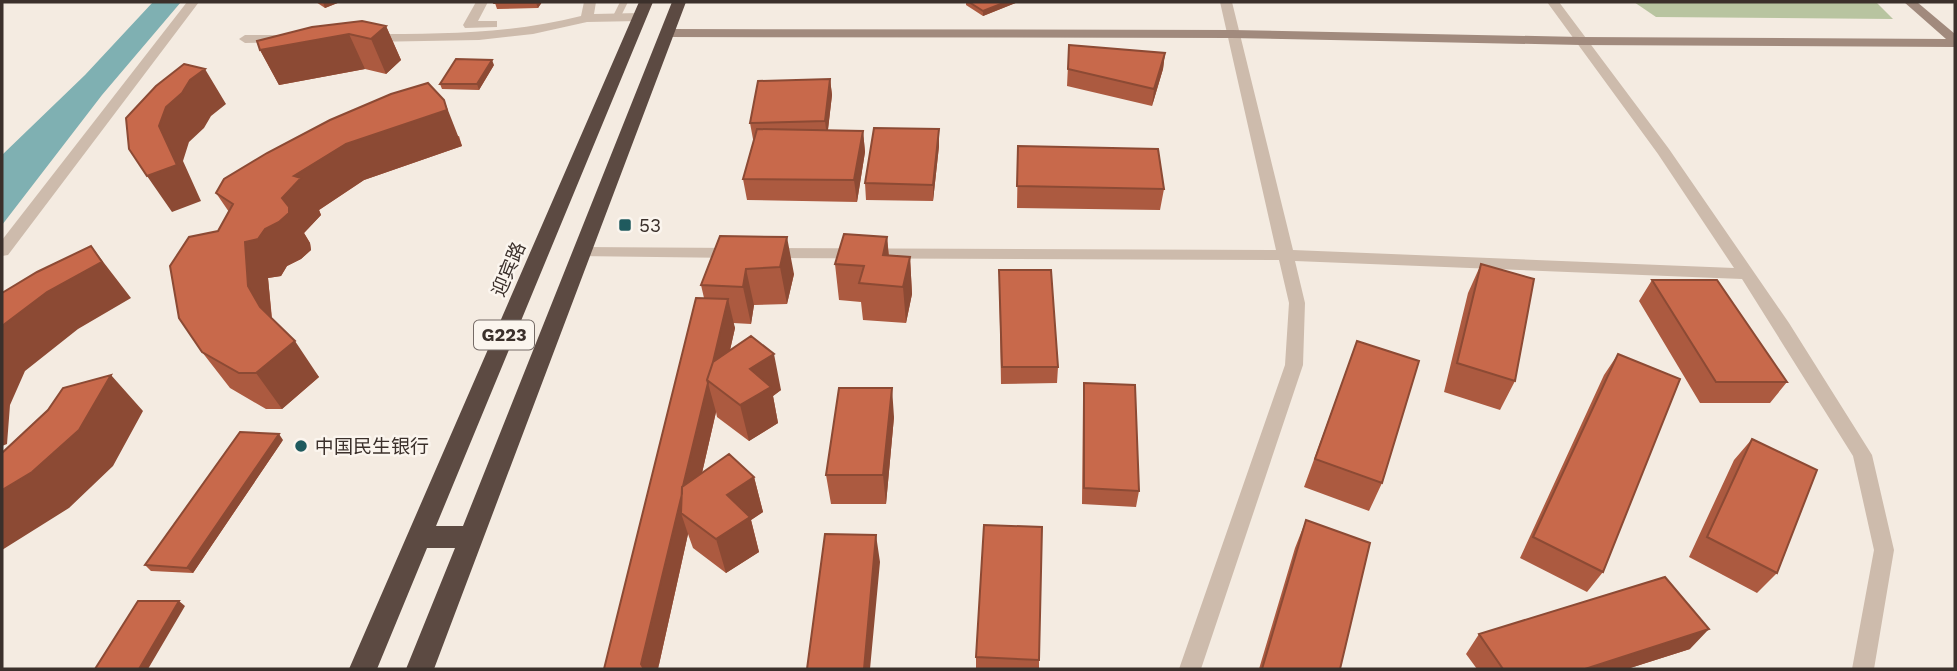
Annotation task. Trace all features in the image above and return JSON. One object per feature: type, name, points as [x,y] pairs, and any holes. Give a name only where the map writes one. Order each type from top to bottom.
[{"type":"highway","name":"G223","points":[[420,669],[679,2]]},
{"type":"highway","name":"迎宾路","points":[[363,669],[643,10]]},
{"type":"highway","points":[[419,537],[471,537]]},
{"type":"street","points":[[2,251],[193,2]]},
{"type":"street","points":[[460,38],[482,2]]},
{"type":"street","points":[[587,18],[590,2]]},
{"type":"street","points":[[1190,669],[1294,365],[1297,303],[1226,2]]},
{"type":"street","points":[[1553,2],[1664,152],[1747,274],[1862,455],[1884,550],[1863,669]]},
{"type":"street","points":[[1910,2],[1955,41]]},
{"type":"street","points":[[469,25],[616,18],[643,10]]},
{"type":"street","points":[[352,38],[460,38],[547,30],[587,18]]},
{"type":"street","points":[[667,33],[1232,34],[1580,41],[1955,41]]},
{"type":"street","points":[[245,39],[299,38]]},
{"type":"street","points":[[582,252],[1284,255],[1747,274]]},
{"type":"lane","points":[[616,18],[624,2]]},
{"type":"green space","points":[[1634,2],[1876,2],[1893,19],[1656,17]]},
{"type":"water","points":[[153,2],[181,2],[102,95],[2,225],[2,155],[85,75]]},
{"type":"building","points":[[496,2],[537,2],[495,3]]},
{"type":"building","points":[[969,2],[1006,2],[983,11]]},
{"type":"building","points":[[362,21],[386,26],[371,39],[349,34],[260,50],[257,41],[312,27]]},
{"type":"building","points":[[1069,45],[1165,53],[1154,89],[1068,69]]},
{"type":"building","points":[[456,59],[492,60],[477,84],[440,84]]},
{"type":"building","points":[[184,64],[205,69],[190,80],[182,93],[166,107],[159,126],[177,165],[147,176],[129,149],[126,118],[156,86]]},
{"type":"building","points":[[830,79],[825,121],[750,123],[758,81]]},
{"type":"building","points":[[428,83],[444,100],[447,110],[346,144],[294,176],[301,178],[282,198],[289,207],[289,213],[265,229],[258,239],[245,242],[248,286],[260,307],[295,341],[256,373],[239,373],[202,352],[179,318],[170,266],[189,237],[218,231],[233,204],[216,193],[224,179],[330,120],[391,94]]},
{"type":"building","points":[[874,128],[939,129],[933,185],[865,183]]},
{"type":"building","points":[[757,129],[863,131],[854,180],[743,179]]},
{"type":"building","points":[[1018,146],[1158,149],[1164,189],[1017,186]]},
{"type":"building","points":[[844,234],[887,237],[883,255],[910,257],[903,287],[859,283],[864,266],[835,264]]},
{"type":"building","points":[[720,236],[787,237],[780,267],[746,269],[743,287],[701,285]]},
{"type":"building","points":[[91,246],[102,262],[47,292],[2,326],[2,293],[37,272]]},
{"type":"building","points":[[1481,264],[1534,279],[1515,381],[1457,363]]},
{"type":"building","points":[[999,270],[1051,270],[1058,367],[1002,367]]},
{"type":"building","points":[[1652,280],[1717,280],[1787,382],[1716,382]]},
{"type":"building","points":[[696,298],[728,299],[641,664],[644,669],[604,669]]},
{"type":"building","points":[[751,336],[774,354],[750,369],[771,387],[740,405],[707,380],[713,362]]},
{"type":"building","points":[[1357,341],[1419,361],[1382,483],[1315,459]]},
{"type":"building","points":[[1618,354],[1680,379],[1603,572],[1533,537]]},
{"type":"building","points":[[111,375],[79,430],[32,472],[2,490],[2,453],[48,410],[63,388]]},
{"type":"building","points":[[1084,383],[1135,385],[1139,491],[1084,488]]},
{"type":"building","points":[[839,388],[892,388],[883,475],[826,475]]},
{"type":"building","points":[[240,432],[279,434],[187,568],[145,565]]},
{"type":"building","points":[[1752,439],[1817,470],[1777,573],[1707,537]]},
{"type":"building","points":[[729,454],[754,477],[727,495],[750,517],[716,539],[681,513],[682,487]]},
{"type":"building","points":[[1306,520],[1370,543],[1340,669],[1262,669]]},
{"type":"building","points":[[984,525],[1042,527],[1039,660],[976,657]]},
{"type":"building","points":[[825,534],[876,535],[864,669],[807,669]]},
{"type":"building","points":[[1665,577],[1709,629],[1585,669],[1503,669],[1479,634]]},
{"type":"building","points":[[138,601],[179,601],[139,669],[95,669]]},
{"type":"place","name":"53","points":[[625,225]]},
{"type":"place","name":"中国民生银行","points":[[301,446]]}]
